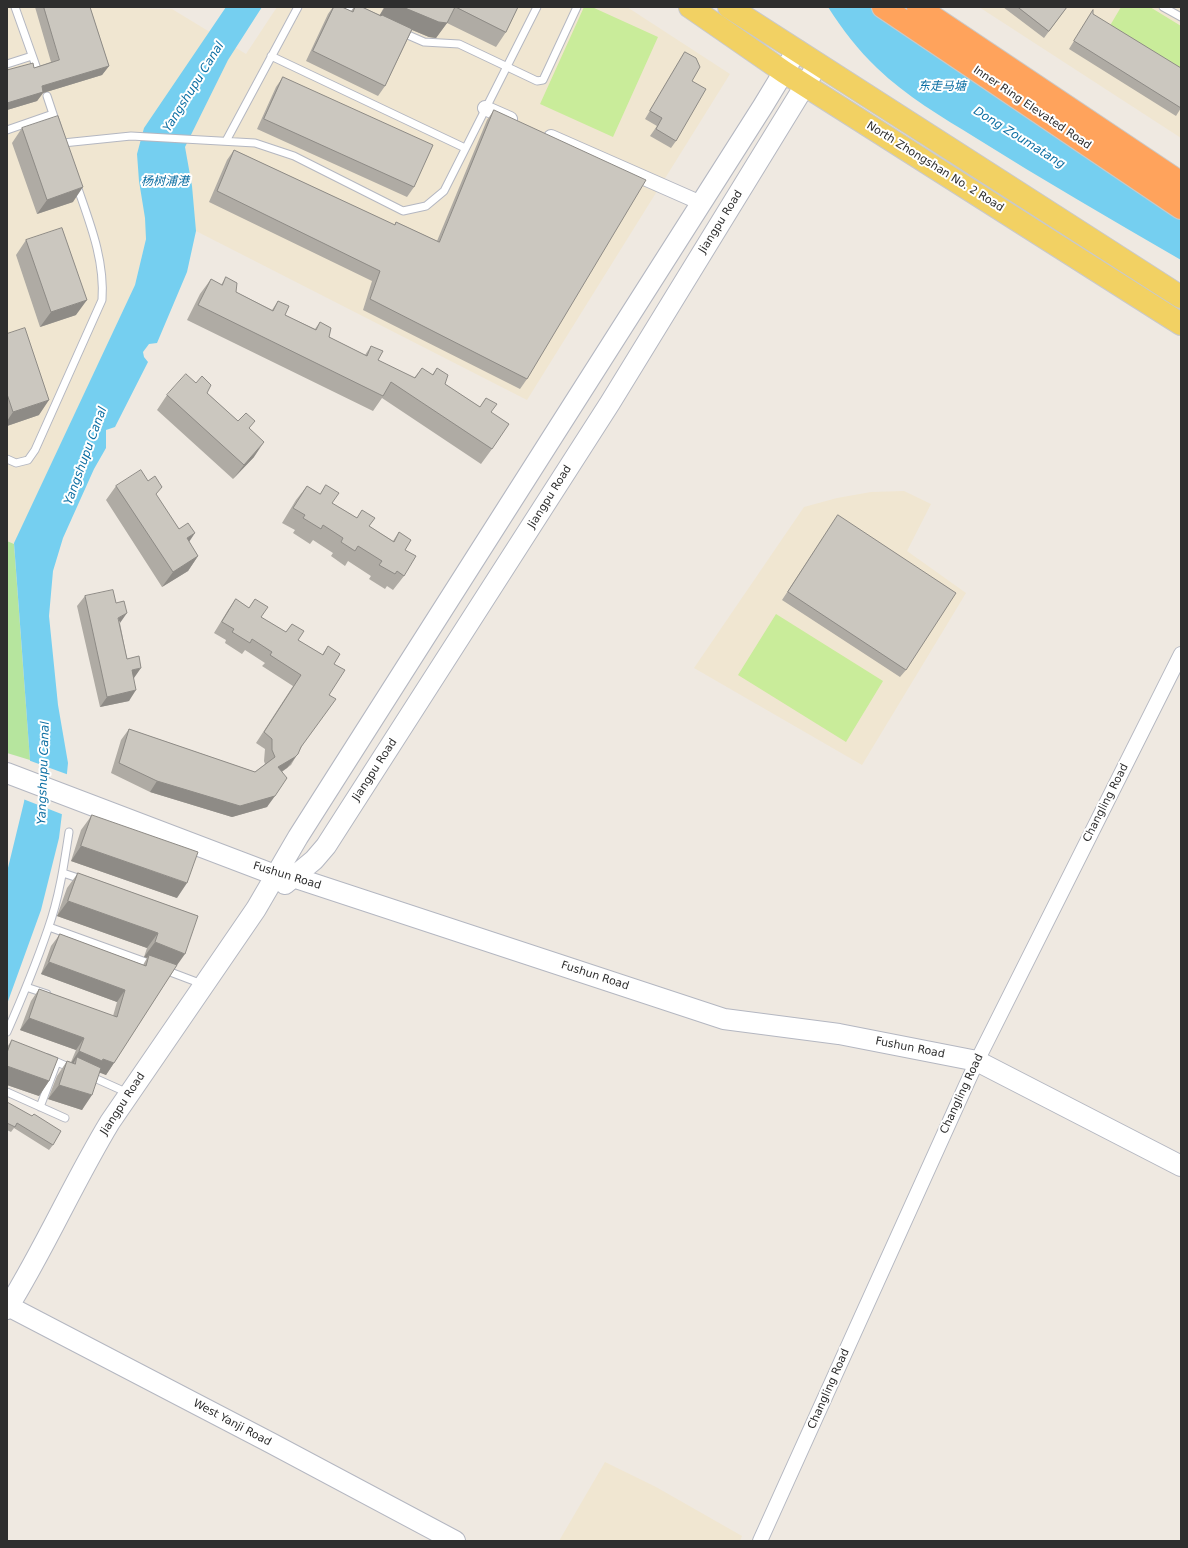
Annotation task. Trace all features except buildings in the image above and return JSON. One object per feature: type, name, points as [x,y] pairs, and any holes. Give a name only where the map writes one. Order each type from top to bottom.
[{"type":"highway","name":"Inner Ring Elevated Road","points":[[883,7],[1181,208]]},
{"type":"highway","name":"Inner Ring Elevated Road","points":[[918,7],[1181,183]]},
{"type":"highway","points":[[1043,91],[1097,118],[1181,172]]},
{"type":"main road","name":"North Zhongshan No. 2 Road","points":[[690,7],[805,86],[1181,324]]},
{"type":"main road","name":"North Zhongshan No. 2 Road","points":[[729,7],[1181,297]]},
{"type":"main road","name":"Jiangpu Road","points":[[8,1307],[31,1268],[95,1147],[129,1094],[256,909],[284,876],[797,50]]},
{"type":"main road","name":"Jiangpu Road","points":[[284,876],[314,860],[326,846],[610,403],[818,64]]},
{"type":"main road","name":"Fushun Road","points":[[16,776],[284,876],[724,1019],[840,1034],[977,1061],[1181,1166]]},
{"type":"main road","name":"West Yanji Road","points":[[8,1307],[271,1443],[455,1541]]},
{"type":"street","points":[[485,108],[521,124]]},
{"type":"street","points":[[536,130],[701,203]]},
{"type":"street","name":"Changling Road","points":[[760,1541],[977,1061],[1181,654]]},
{"type":"lane","points":[[15,7],[37,69]]},
{"type":"lane","points":[[226,141],[298,7]]},
{"type":"lane","points":[[348,7],[369,17]]},
{"type":"lane","points":[[46,96],[64,146],[131,136],[255,143],[294,156],[403,211],[426,206],[444,191],[537,7]]},
{"type":"lane","points":[[396,29],[424,42],[459,44],[537,81],[543,80],[577,7]]},
{"type":"lane","points":[[1163,7],[1181,17]]},
{"type":"lane","points":[[7,64],[32,56]]},
{"type":"lane","points":[[271,56],[465,148]]},
{"type":"lane","points":[[7,130],[53,114]]},
{"type":"lane","points":[[7,459],[16,463],[28,460],[35,450],[102,300],[102,272],[99,254],[74,177]]},
{"type":"lane","points":[[7,1032],[49,928],[63,873],[69,832]]},
{"type":"lane","points":[[63,873],[92,882]]},
{"type":"lane","points":[[49,928],[204,984]]},
{"type":"lane","points":[[26,987],[56,997]]},
{"type":"lane","points":[[42,1056],[129,1094]]},
{"type":"lane","points":[[40,1107],[57,1062]]},
{"type":"lane","points":[[7,1092],[65,1118]]},
{"type":"shaded area","points":[[7,7],[172,9],[246,54],[277,7],[627,7],[730,74],[527,400],[196,231],[146,239],[135,285],[14,544],[7,541]]},
{"type":"shaded area","points":[[979,7],[1181,7],[1181,138]]},
{"type":"shaded area","points":[[904,491],[931,504],[907,551],[966,593],[862,765],[694,668],[804,507],[837,498],[871,492]]},
{"type":"shaded area","points":[[605,1462],[656,1487],[742,1536],[740,1541],[559,1541]]},
{"type":"green space","points":[[584,7],[592,7],[658,37],[613,137],[540,104]]},
{"type":"green space","points":[[1121,7],[1150,7],[1181,26],[1181,72],[1108,29]]},
{"type":"green space","points":[[7,541],[14,544],[30,760],[7,753]]},
{"type":"green space","points":[[776,614],[883,681],[846,742],[738,675]]},
{"type":"water","name":"杨树浦港","points":[[226,7],[262,7],[228,60],[185,147],[192,186],[196,231],[187,272],[157,343],[149,344],[143,352],[144,357],[148,362],[115,427],[106,430],[106,448],[94,469],[63,538],[53,571],[49,616],[58,705],[68,763],[67,773],[59,838],[41,910],[7,1004],[7,872],[24,802],[30,760],[14,543],[135,285],[146,239],[145,218],[139,181],[137,154],[144,128]]},
{"type":"water","name":"东走马塘","points":[[828,7],[879,7],[1181,214],[1181,260],[1027,169],[912,97],[888,78],[863,54]]},
{"type":"pier","points":[[28,760],[69,775],[64,815],[23,799]]},
{"type":"water label","name":"Yangshupu Canal","points":[[194,87]]},
{"type":"water label","name":"Dong Zoumatang","points":[[1019,138]]},
{"type":"water label","name":"Yangshupu Canal","points":[[86,456]]},
{"type":"water label","name":"Yangshupu Canal","points":[[44,773]]}]
